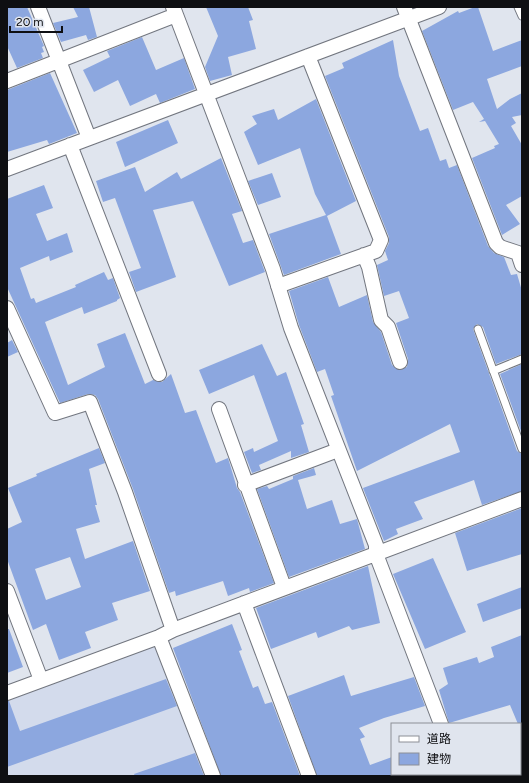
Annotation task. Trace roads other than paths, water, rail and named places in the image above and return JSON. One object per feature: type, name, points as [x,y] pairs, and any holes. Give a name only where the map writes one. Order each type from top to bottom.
[{"type":"street","points":[[38,7],[89,138]]},
{"type":"street","points":[[7,168],[308,56],[406,13],[438,7]]},
{"type":"street","points":[[7,81],[59,61],[174,11],[273,270],[291,328],[376,545],[376,554],[441,723]]},
{"type":"street","points":[[406,13],[496,243],[500,247],[518,253],[522,265]]},
{"type":"street","points":[[278,286],[376,251],[381,240],[308,56]]},
{"type":"street","points":[[70,145],[159,374]]},
{"type":"street","points":[[364,255],[375,288],[381,320],[388,327],[400,362]]},
{"type":"street","points":[[7,308],[55,413],[90,402],[125,492],[173,630]]},
{"type":"street","points":[[218,409],[284,586]]},
{"type":"street","points":[[245,484],[338,450]]},
{"type":"street","points":[[7,693],[159,637],[284,586],[376,554],[522,498]]},
{"type":"street","points":[[7,591],[41,680]]},
{"type":"street","points":[[244,603],[309,776]]},
{"type":"street","points":[[159,637],[213,776]]},
{"type":"lane","points":[[518,7],[522,16]]},
{"type":"lane","points":[[478,329],[522,449]]},
{"type":"lane","points":[[493,371],[522,359]]}]
